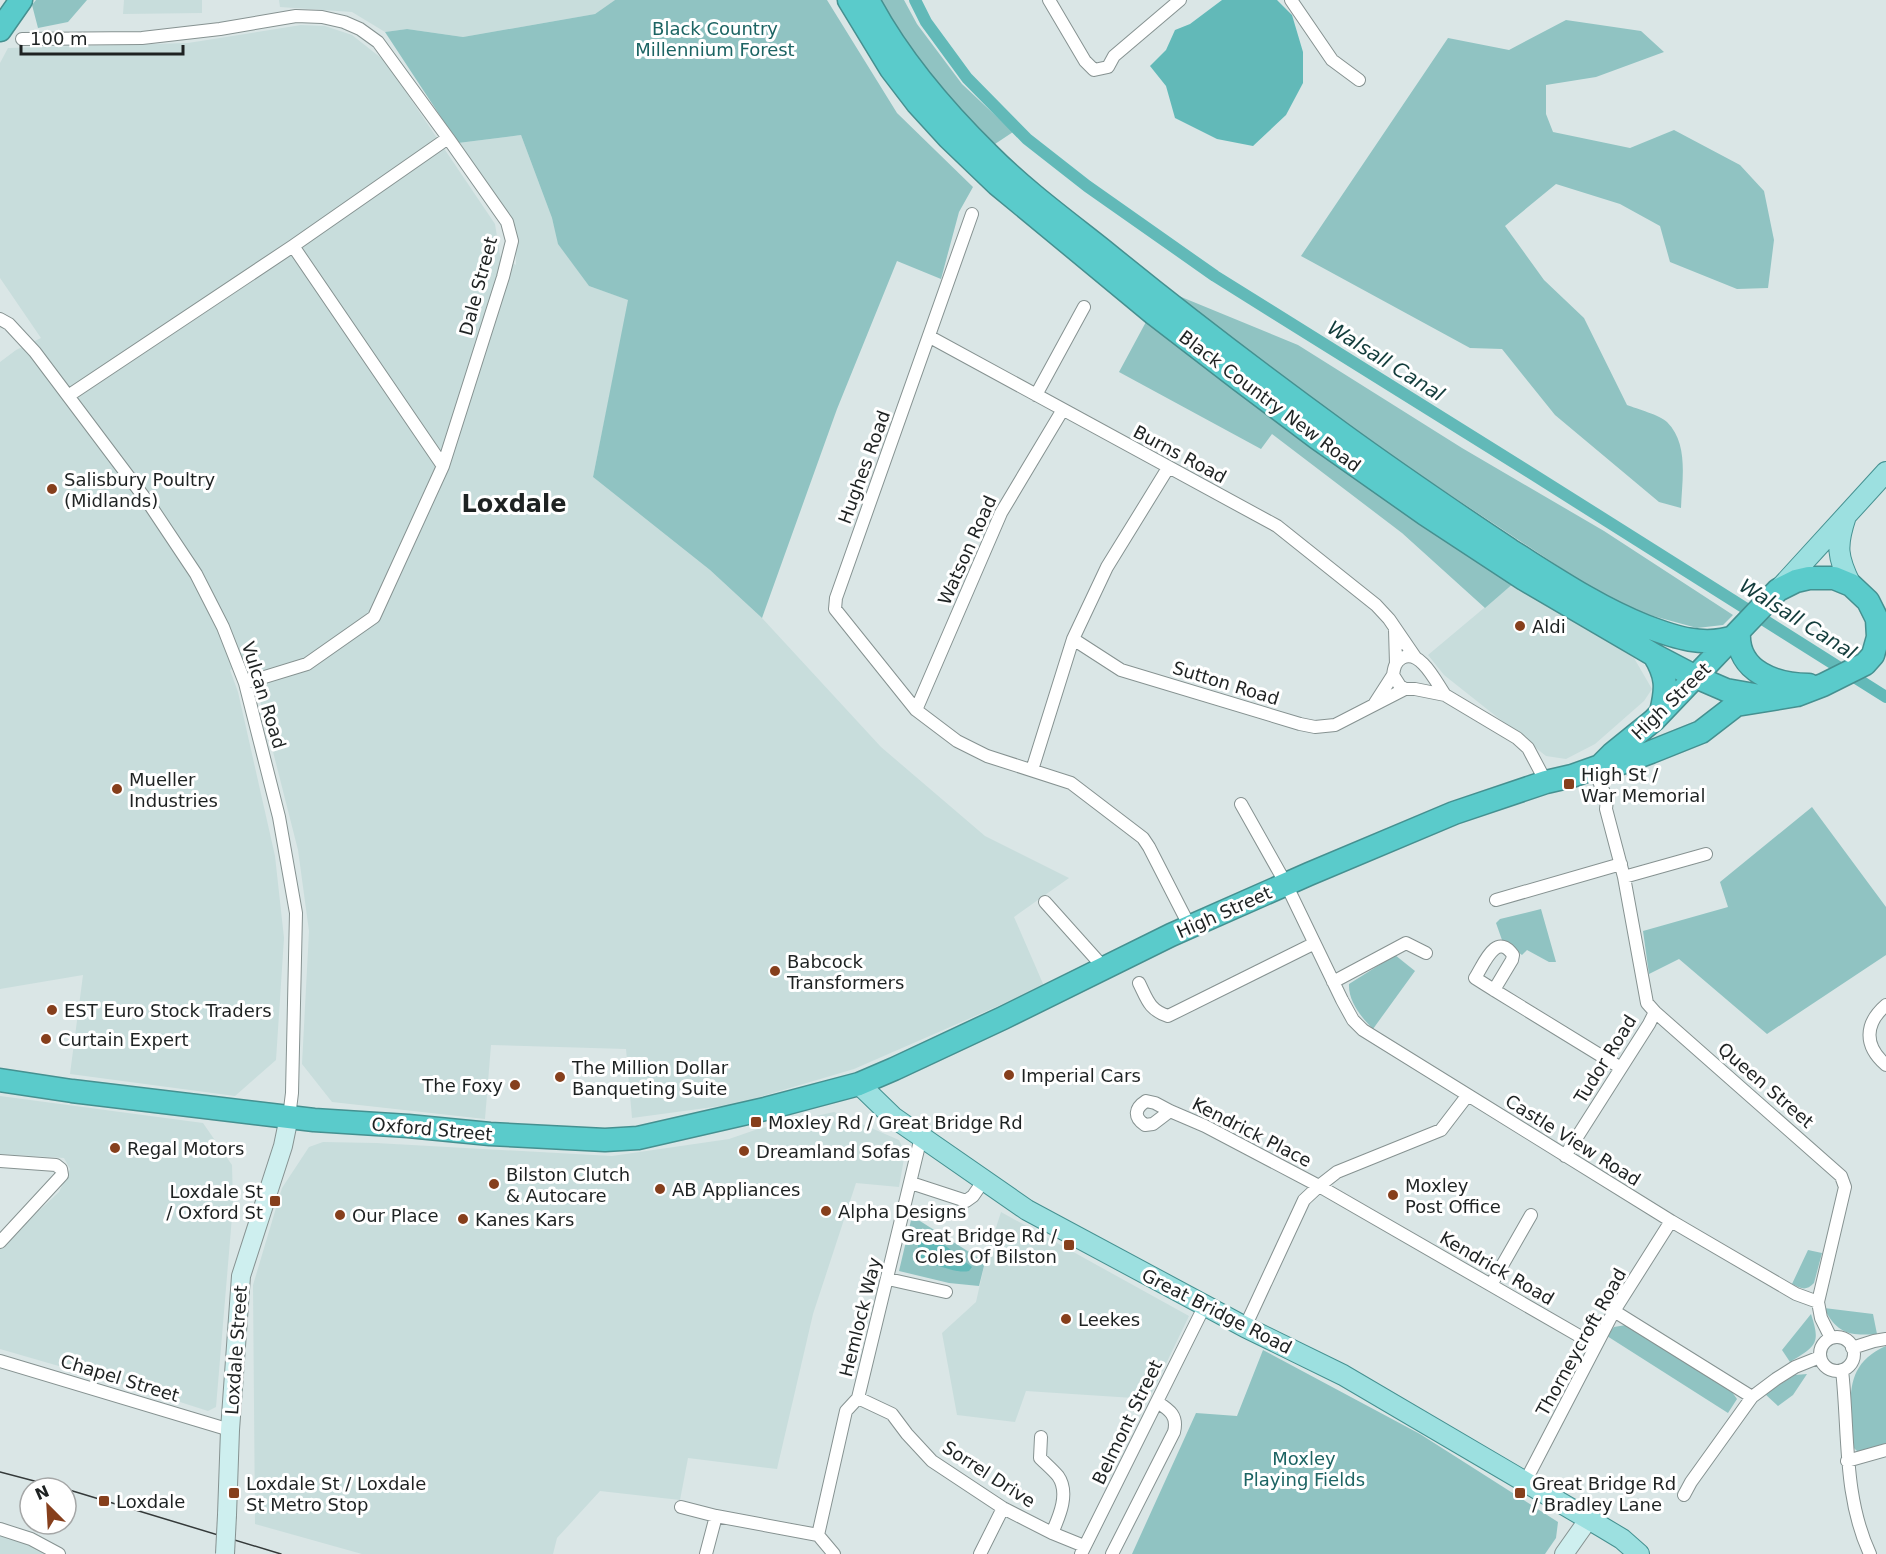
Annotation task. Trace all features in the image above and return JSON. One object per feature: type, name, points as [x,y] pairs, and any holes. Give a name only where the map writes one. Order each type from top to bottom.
[{"type":"highway","points":[[0,30],[21,0]]},
{"type":"highway","name":"Black Country New Road","points":[[849,0],[891,69],[917,103],[949,138],[997,184],[1153,313],[1309,432],[1425,514],[1524,579],[1654,655],[1726,690],[1771,698]]},
{"type":"highway","name":"Black Country New Road","points":[[868,0],[884,28],[932,95],[992,159],[1175,309],[1270,382],[1446,508],[1602,606],[1644,626],[1681,638],[1707,642],[1724,640],[1741,630]]},
{"type":"highway","points":[[1809,578],[1834,578],[1851,585],[1877,604],[1873,610],[1878,627],[1874,656],[1828,683],[1794,685],[1762,675],[1753,669],[1743,656],[1739,641],[1741,630],[1772,596],[1796,581],[1809,578]]},
{"type":"highway","name":"High Street","points":[[1597,767],[1658,716],[1741,630]]},
{"type":"highway","points":[[1654,655],[1660,664],[1665,680],[1665,694],[1658,716],[1658,734],[1675,743]]},
{"type":"highway","name":"High Street","points":[[859,1084],[904,1065],[1190,927],[1454,813],[1546,782],[1597,767],[1616,765],[1675,743],[1701,732],[1736,705],[1797,695],[1828,683]]},
{"type":"highway","name":"Oxford Street","points":[[0,1080],[289,1117],[490,1134],[606,1140],[638,1138],[765,1109],[859,1084]]},
{"type":"main road","points":[[1772,596],[1886,472]]},
{"type":"main road","points":[[1846,516],[1841,530],[1839,556],[1851,585]]},
{"type":"main road","name":"Great Bridge Road","points":[[859,1084],[887,1112],[1027,1210],[1245,1327],[1343,1375],[1622,1539],[1639,1554]]},
{"type":"main road","name":"Loxdale Street","points":[[225,1554],[230,1430],[241,1276],[283,1146],[289,1117]]},
{"type":"main road","points":[[1564,1554],[1588,1520]]},
{"type":"main road","name":"Great Bridge Road","points":[[1588,1520],[1601,1536],[1632,1554]]},
{"type":"street","points":[[1049,0],[1085,61],[1094,70],[1108,67],[1114,56],[1180,0]]},
{"type":"street","points":[[1291,0],[1332,60],[1359,80]]},
{"type":"street","name":"Dale Street","points":[[22,39],[142,38],[220,29],[296,16],[322,17],[344,22],[360,29],[378,42],[507,222],[513,241],[443,466],[374,617],[307,664],[245,683]]},
{"type":"street","points":[[68,396],[293,246],[448,138]]},
{"type":"street","name":"Hughes Road","points":[[916,710],[837,613],[834,604],[972,214]]},
{"type":"street","points":[[293,246],[443,466]]},
{"type":"street","points":[[1036,395],[1084,307]]},
{"type":"street","name":"Vulcan Road","points":[[0,318],[9,324],[35,352],[150,505],[196,574],[223,627],[245,683],[279,817],[296,913],[292,1093],[289,1117]]},
{"type":"street","name":"Burns Road","points":[[930,337],[1062,411],[1277,526],[1376,605],[1416,657]]},
{"type":"street","name":"Watson Road","points":[[916,710],[1001,513],[1062,411]]},
{"type":"street","points":[[1032,770],[1073,639],[1107,567],[1167,468]]},
{"type":"street","points":[[1395,628],[1395,681],[1410,689],[1445,695],[1517,738],[1528,748],[1546,782]]},
{"type":"street","name":"Sutton Road","points":[[1073,639],[1121,670],[1315,727],[1335,725],[1374,704],[1410,689]]},
{"type":"street","points":[[1395,669],[1404,657],[1416,657],[1424,663],[1445,695]]},
{"type":"street","name":"Sutton Road","points":[[1374,704],[1395,669]]},
{"type":"street","points":[[1410,689],[1425,681],[1427,669]]},
{"type":"street","points":[[916,710],[957,741],[987,756],[1071,783],[1143,838],[1190,927]]},
{"type":"street","name":"Queen Street","points":[[1597,767],[1607,799],[1606,809],[1624,877],[1647,1003],[1841,1176],[1845,1187],[1818,1302]]},
{"type":"street","name":"Castle View Road","points":[[1241,804],[1286,884],[1313,944],[1353,1020],[1363,1030],[1671,1221],[1796,1294],[1818,1302]]},
{"type":"street","points":[[1624,877],[1706,854]]},
{"type":"street","points":[[1496,900],[1621,864]]},
{"type":"street","points":[[1045,902],[1105,969]]},
{"type":"street","points":[[1333,982],[1406,943],[1426,953]]},
{"type":"street","points":[[1138,983],[1152,1008],[1157,1013],[1168,1016],[1313,944]]},
{"type":"street","points":[[1494,990],[1621,1068]]},
{"type":"street","points":[[1886,1005],[1873,1020],[1870,1029],[1870,1043],[1877,1057],[1886,1065]]},
{"type":"street","name":"Tudor Road","points":[[1565,1156],[1655,1012]]},
{"type":"street","points":[[1245,1327],[1304,1200],[1337,1173],[1441,1130],[1467,1096]]},
{"type":"street","name":"Kendrick Place","points":[[1170,1111],[1205,1126],[1319,1186]]},
{"type":"street","name":"Hemlock Way","points":[[818,1535],[846,1411],[858,1398],[921,1137]]},
{"type":"street","points":[[0,1161],[57,1164],[62,1176],[0,1242]]},
{"type":"street","points":[[910,1183],[966,1201],[973,1196],[984,1180]]},
{"type":"street","name":"Kendrick Road","points":[[1319,1186],[1595,1345]]},
{"type":"street","points":[[1491,1286],[1531,1215]]},
{"type":"street","name":"Thorneycroft Road","points":[[1526,1482],[1595,1345],[1671,1221]]},
{"type":"street","points":[[888,1279],[946,1292]]},
{"type":"street","points":[[1818,1302],[1821,1318],[1831,1338]]},
{"type":"street","name":"Belmont Street","points":[[1082,1550],[1205,1305]]},
{"type":"street","points":[[1614,1311],[1752,1397]]},
{"type":"street","points":[[1831,1338],[1843,1339],[1852,1348],[1851,1363],[1842,1370],[1826,1368],[1820,1357],[1822,1346],[1831,1338]]},
{"type":"street","points":[[1852,1348],[1886,1339]]},
{"type":"street","points":[[1684,1494],[1752,1397],[1795,1367],[1820,1357]]},
{"type":"street","name":"Chapel Street","points":[[0,1361],[230,1430]]},
{"type":"street","points":[[1842,1370],[1847,1461],[1853,1508],[1870,1554]]},
{"type":"street","name":"Sorrel Drive","points":[[858,1398],[892,1414],[932,1461],[1003,1508],[1082,1550]]},
{"type":"street","points":[[1113,1554],[1174,1432],[1175,1417],[1157,1402]]},
{"type":"street","points":[[1041,1437],[1040,1458],[1057,1475],[1062,1493],[1062,1511],[1052,1533]]},
{"type":"street","points":[[1847,1461],[1886,1450]]},
{"type":"street","points":[[681,1507],[716,1516],[818,1535],[834,1554]]},
{"type":"street","points":[[980,1554],[1003,1508]]},
{"type":"street","points":[[706,1554],[716,1516]]},
{"type":"street","points":[[0,1528],[31,1539],[59,1554]]},
{"type":"shaded area","points":[[124,0],[202,0],[202,13],[123,14]]},
{"type":"shaded area","points":[[279,0],[615,0],[595,14],[463,37],[407,29],[385,32],[352,12],[280,7]]},
{"type":"shaded area","points":[[1222,0],[1277,0],[1292,15],[1303,52],[1303,83],[1286,115],[1253,146],[1217,139],[1175,118],[1166,86],[1150,66],[1166,50],[1175,30],[1190,24]]},
{"type":"shaded area","points":[[301,25],[325,26],[352,35],[385,61],[495,224],[500,256],[516,265],[516,229],[458,143],[521,135],[552,218],[559,244],[589,286],[629,300],[593,477],[710,570],[762,618],[881,747],[985,836],[1069,878],[1014,917],[1044,986],[854,1069],[736,1104],[632,1118],[626,1049],[491,1045],[485,1119],[332,1102],[302,1064],[309,931],[298,850],[250,661],[230,670],[238,692],[275,856],[284,938],[276,1060],[235,1096],[70,1074],[83,975],[0,989],[0,362],[16,350],[41,338],[0,278],[0,63],[8,48],[188,43]]},
{"type":"shaded area","points":[[1515,582],[1634,658],[1652,689],[1644,701],[1595,744],[1566,759],[1546,756],[1444,675],[1428,655]]},
{"type":"shaded area","points":[[0,1096],[203,1123],[232,1165],[233,1205],[216,1407],[208,1411],[0,1349],[0,1247],[59,1192],[70,1169],[64,1158],[0,1154]]},
{"type":"shaded area","points":[[834,1112],[899,1140],[905,1153],[899,1187],[856,1183],[813,1314],[777,1469],[688,1458],[680,1500],[600,1491],[557,1538],[553,1554],[362,1554],[255,1524],[253,1285],[282,1188],[309,1147],[323,1142],[376,1143],[612,1156],[729,1139],[758,1129]]},
{"type":"shaded area","points":[[1001,1212],[1189,1316],[1149,1399],[1026,1391],[1015,1422],[957,1415],[942,1333],[976,1302],[985,1262]]},
{"type":"shaded area","points":[[928,1236],[942,1243],[972,1267],[969,1271],[957,1271],[921,1263],[918,1243]]},
{"type":"shaded area","points":[[0,1533],[33,1544],[51,1554],[0,1554]]},
{"type":"green space","points":[[36,0],[87,0],[68,22],[38,28],[32,5]]},
{"type":"green space","name":"Black Country Millennium Forest","points":[[615,0],[827,0],[897,113],[973,187],[959,212],[941,279],[897,261],[837,409],[762,618],[710,570],[593,477],[628,300],[589,286],[558,244],[552,218],[521,135],[458,143],[385,32],[407,29],[463,37],[595,14]]},
{"type":"green space","points":[[877,0],[904,0],[917,24],[962,84],[1013,132],[995,144],[933,84]]},
{"type":"green space","points":[[1566,20],[1641,31],[1664,52],[1596,77],[1546,85],[1546,114],[1553,132],[1630,148],[1674,130],[1740,165],[1764,191],[1774,240],[1768,288],[1737,289],[1670,262],[1660,226],[1620,204],[1556,184],[1505,226],[1544,280],[1584,318],[1627,405],[1659,417],[1667,422],[1674,431],[1679,441],[1683,462],[1681,508],[1659,502],[1555,415],[1502,349],[1470,348],[1301,256],[1448,38],[1509,50]]},
{"type":"green space","points":[[1174,294],[1298,345],[1462,448],[1604,531],[1733,615],[1723,625],[1697,628],[1620,607],[1411,469],[1217,330]]},
{"type":"green space","points":[[1147,320],[1515,582],[1485,608],[1402,533],[1272,434],[1261,449],[1119,372]]},
{"type":"green space","points":[[1812,807],[1886,907],[1886,955],[1767,1034],[1679,959],[1649,974],[1643,931],[1728,907],[1720,882]]},
{"type":"green space","points":[[1541,909],[1556,962],[1549,962],[1527,950],[1522,955],[1502,940],[1496,923],[1500,919]]},
{"type":"green space","points":[[1395,955],[1415,971],[1373,1029],[1353,1003],[1349,984]]},
{"type":"green space","points":[[912,1216],[985,1262],[979,1286],[949,1283],[899,1271]]},
{"type":"green space","points":[[1808,1250],[1822,1253],[1814,1283],[1804,1288],[1792,1284]]},
{"type":"green space","points":[[1824,1308],[1873,1314],[1877,1334],[1845,1332],[1834,1323]]},
{"type":"green space","points":[[1811,1314],[1816,1332],[1814,1343],[1806,1352],[1790,1362],[1782,1350]]},
{"type":"green space","points":[[1626,1325],[1732,1392],[1737,1399],[1728,1413],[1607,1336],[1614,1327]]},
{"type":"green space","points":[[1886,1346],[1886,1444],[1859,1453],[1852,1446],[1851,1401],[1855,1375],[1861,1364],[1871,1354]]},
{"type":"green space","name":"Moxley Playing Fields","points":[[1263,1350],[1420,1434],[1558,1522],[1556,1538],[1545,1554],[1132,1554],[1196,1413],[1237,1416]]},
{"type":"green space","points":[[1807,1374],[1793,1395],[1778,1406],[1765,1394],[1795,1375]]},
{"type":"waterway","name":"Walsall Canal","points":[[915,0],[926,22],[967,78],[1027,139],[1087,186],[1215,276],[1886,697]]},
{"type":"tram line","points":[[0,1472],[18,1477]]},
{"type":"tram line","points":[[78,1493],[281,1554]]},
{"type":"place","name":"Salisbury Poultry (Midlands)","points":[[52,489]]},
{"type":"place","name":"Aldi","points":[[1520,626]]},
{"type":"place","name":"High St / War Memorial","points":[[1569,784]]},
{"type":"place","name":"Mueller Industries","points":[[117,789]]},
{"type":"place","name":"Babcock Transformers","points":[[775,971]]},
{"type":"place","name":"EST Euro Stock Traders","points":[[52,1010]]},
{"type":"place","name":"Curtain Expert","points":[[46,1039]]},
{"type":"place","name":"Imperial Cars","points":[[1009,1075]]},
{"type":"place","name":"The Million Dollar Banqueting Suite","points":[[560,1077]]},
{"type":"place","name":"The Foxy","points":[[515,1085]]},
{"type":"place","name":"Moxley Rd / Great Bridge Rd","points":[[756,1122]]},
{"type":"place","name":"Regal Motors","points":[[115,1148]]},
{"type":"place","name":"Dreamland Sofas","points":[[744,1151]]},
{"type":"place","name":"Bilston Clutch & Autocare","points":[[494,1184]]},
{"type":"place","name":"AB Appliances","points":[[660,1189]]},
{"type":"place","name":"Moxley Post Office","points":[[1393,1195]]},
{"type":"place","name":"Loxdale St / Oxford St","points":[[275,1201]]},
{"type":"place","name":"Alpha Designs","points":[[826,1211]]},
{"type":"place","name":"Our Place","points":[[340,1215]]},
{"type":"place","name":"Kanes Kars","points":[[463,1219]]},
{"type":"place","name":"Great Bridge Rd / Coles Of Bilston","points":[[1069,1245]]},
{"type":"place","name":"Leekes","points":[[1066,1319]]},
{"type":"place","name":"Loxdale St / Loxdale St Metro Stop","points":[[234,1493]]},
{"type":"place","name":"Great Bridge Rd / Bradley Lane","points":[[1520,1493]]},
{"type":"place","name":"Loxdale","points":[[104,1501]]},
{"type":"district","name":"Loxdale","points":[[514,504]]}]
